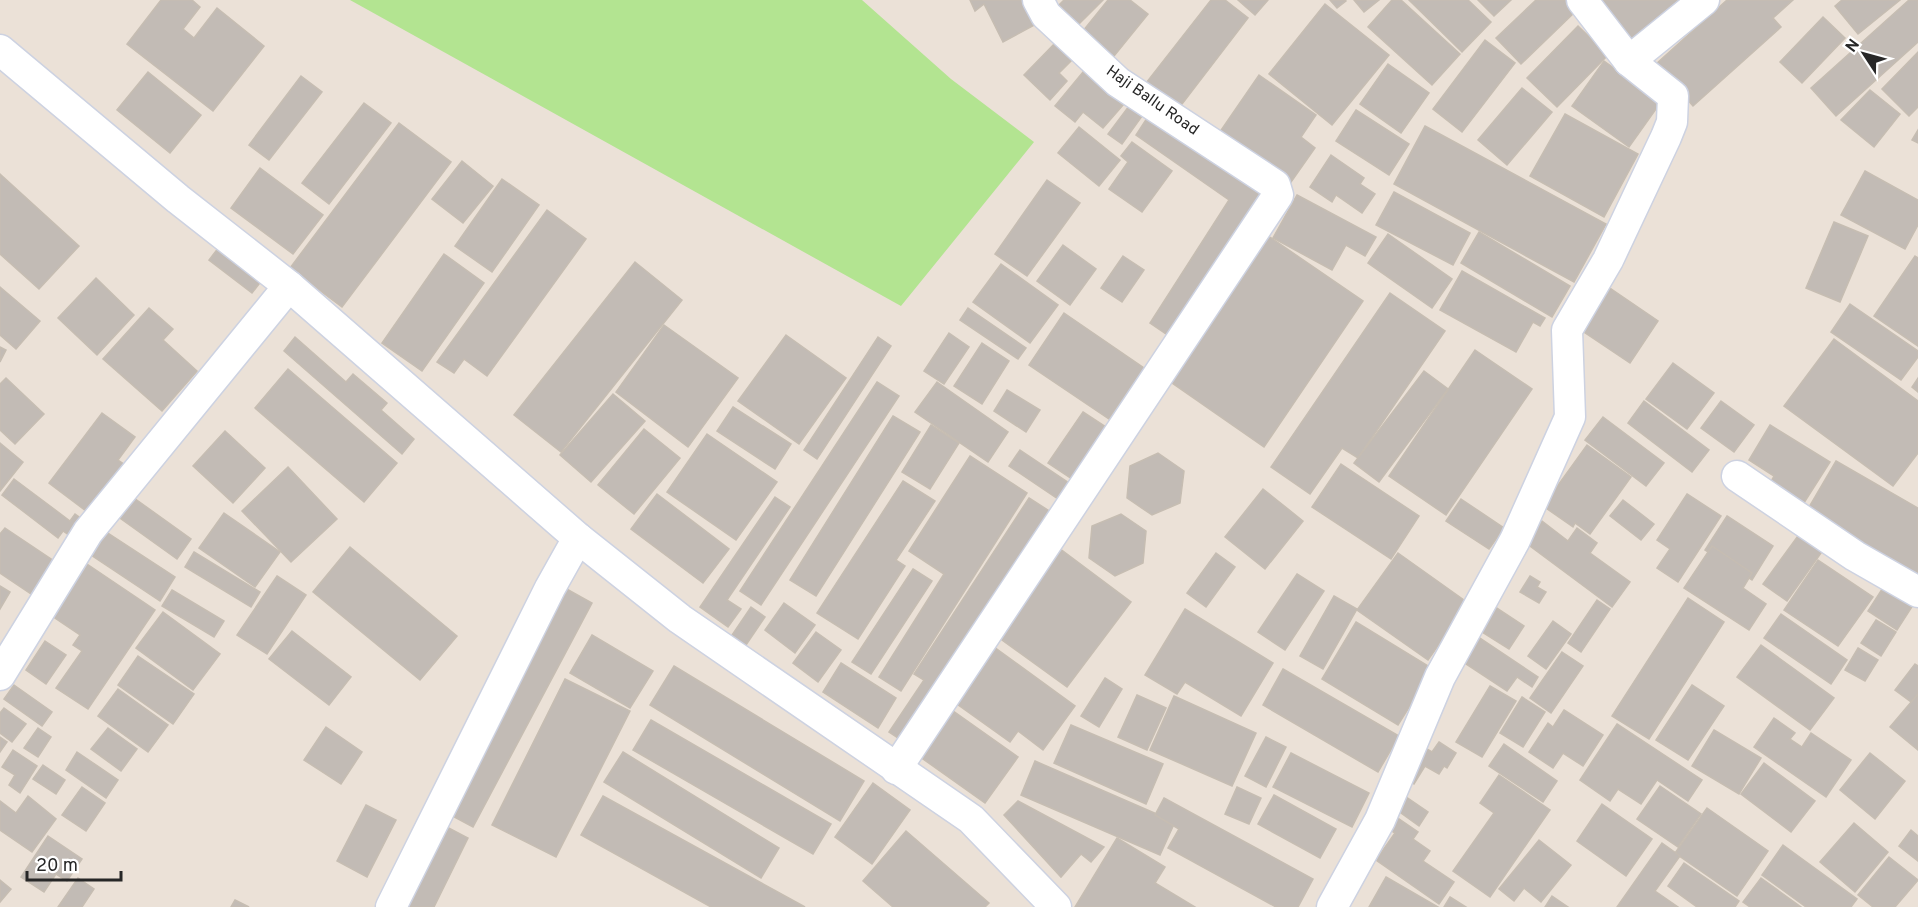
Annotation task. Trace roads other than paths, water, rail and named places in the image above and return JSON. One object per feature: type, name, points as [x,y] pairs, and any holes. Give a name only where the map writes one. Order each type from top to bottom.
[{"type":"street","name":"Haji Ballu Road","points":[[896,769],[1278,195],[1278,189],[1118,82],[1046,15],[1038,0]]},
{"type":"street","points":[[1332,907],[1380,820],[1440,677],[1515,540],[1570,417],[1567,330],[1608,260],[1672,122],[1673,96],[1629,61],[1582,0]]},
{"type":"street","points":[[1629,61],[1704,0]]},
{"type":"street","points":[[0,50],[178,199],[289,286],[578,538],[680,619],[971,819],[1056,907]]},
{"type":"street","points":[[0,675],[88,532],[289,286]]},
{"type":"street","points":[[1737,476],[1855,556],[1918,592]]},
{"type":"street","points":[[391,907],[550,588],[578,538]]}]
